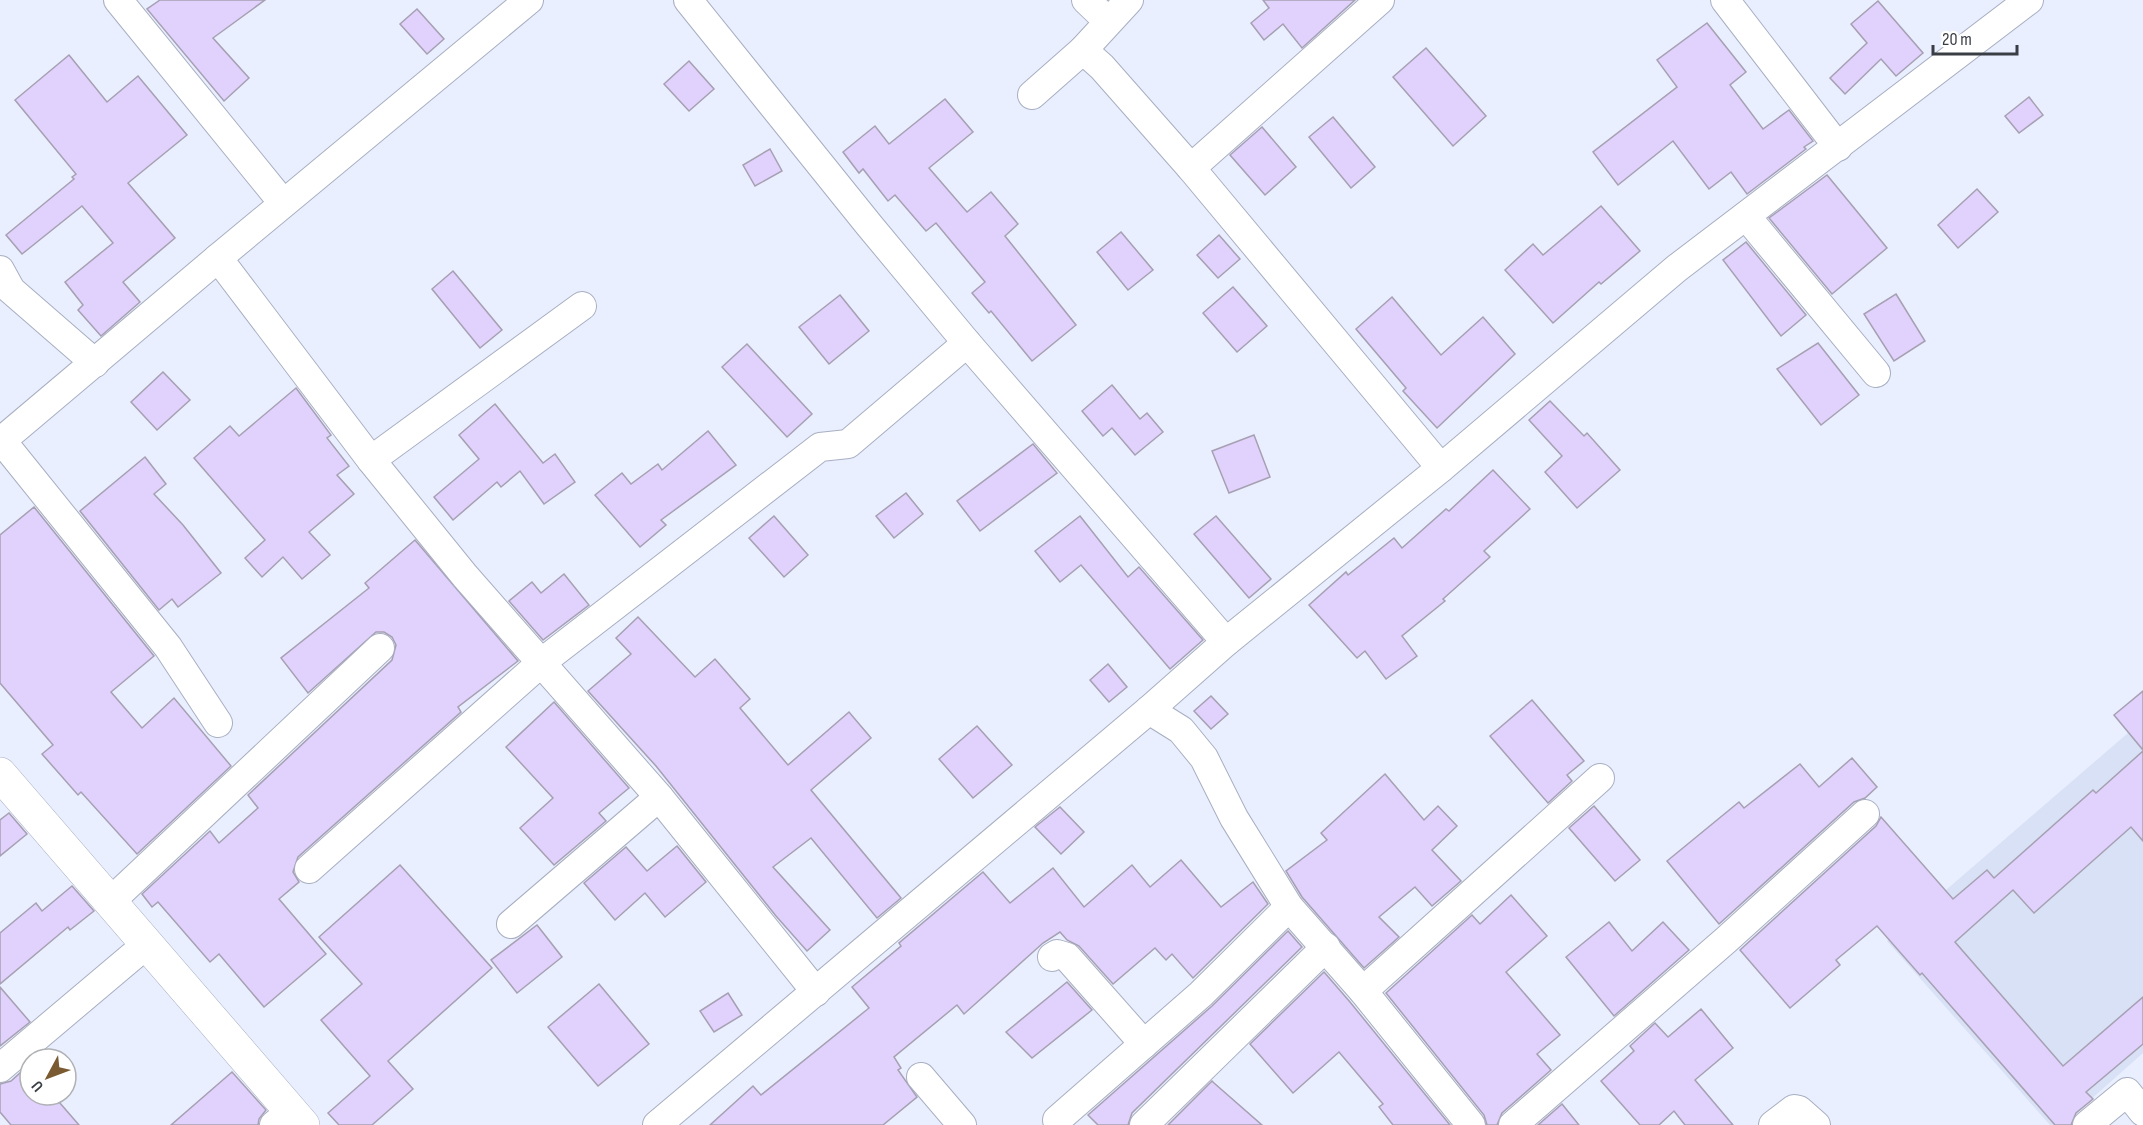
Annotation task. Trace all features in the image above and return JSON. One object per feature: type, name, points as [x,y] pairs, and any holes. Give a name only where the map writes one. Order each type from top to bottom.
[{"type":"street","points":[[118,0],[283,203]]},
{"type":"street","points":[[218,723],[168,647],[1,442],[283,203],[529,0]]},
{"type":"street","points":[[688,0],[967,343],[1226,642]]},
{"type":"street","points":[[1086,0],[1108,21]]},
{"type":"street","points":[[1032,94],[1083,51],[1129,0]]},
{"type":"street","points":[[1191,168],[1380,0]]},
{"type":"street","points":[[1725,0],[1838,147]]},
{"type":"street","points":[[657,1125],[1149,710],[1226,642],[1440,468],[1677,268],[2029,0]]},
{"type":"street","points":[[1083,51],[1102,67],[1191,168],[1440,468]]},
{"type":"street","points":[[1746,216],[1876,373]]},
{"type":"street","points":[[218,258],[371,460],[465,576],[659,797],[816,992]]},
{"type":"street","points":[[0,270],[11,290],[95,363]]},
{"type":"street","points":[[371,460],[582,306]]},
{"type":"street","points":[[309,869],[542,662],[820,447],[848,444],[967,343]]},
{"type":"street","points":[[111,901],[380,648]]},
{"type":"street","points":[[1149,710],[1181,730],[1204,758],[1234,818],[1289,907],[1363,991],[1471,1125]]},
{"type":"street","points":[[1363,991],[1600,778]]},
{"type":"street","points":[[4,787],[111,901],[290,1120]]},
{"type":"street","points":[[511,924],[659,797]]},
{"type":"street","points":[[1513,1125],[1726,940],[1865,814]]},
{"type":"street","points":[[1057,1120],[1200,994],[1289,907]]},
{"type":"street","points":[[0,1068],[147,944]]},
{"type":"street","points":[[1144,1125],[1326,947]]},
{"type":"street","points":[[1052,957],[1057,954],[1067,957],[1144,1044]]},
{"type":"street","points":[[921,1077],[962,1125]]},
{"type":"street","points":[[2087,1125],[2138,1094]]},
{"type":"street","points":[[1773,1125],[1794,1108],[1816,1125]]},
{"type":"shaded area","points":[[2143,720],[2143,1053],[2062,1125],[2050,1125],[1887,941]]},
{"type":"building","points":[[160,0],[265,0],[213,38],[249,78],[224,101],[147,9]]},
{"type":"building","points":[[1263,0],[1355,0],[1302,48],[1283,24],[1264,40],[1251,23],[1269,8]]},
{"type":"building","points":[[1878,1],[1923,53],[1896,76],[1881,59],[1845,94],[1830,78],[1867,43],[1851,24]]},
{"type":"building","points":[[417,9],[444,39],[427,54],[400,24]]},
{"type":"building","points":[[1707,23],[1746,72],[1730,85],[1763,129],[1789,110],[1813,141],[1804,147],[1806,149],[1747,194],[1731,172],[1709,189],[1673,141],[1618,185],[1593,152],[1677,87],[1657,60]]},
{"type":"building","points":[[1426,48],[1486,116],[1453,146],[1393,77]]},
{"type":"building","points":[[69,55],[107,102],[138,76],[187,135],[128,183],[175,238],[123,282],[140,302],[101,336],[78,310],[83,305],[65,282],[113,243],[82,206],[22,254],[6,235],[74,179],[72,177],[76,174],[15,100]]},
{"type":"building","points":[[689,61],[714,89],[689,111],[664,84]]},
{"type":"building","points":[[2029,97],[2043,115],[2019,133],[2005,116]]},
{"type":"building","points":[[945,99],[973,132],[929,168],[967,212],[991,192],[1018,224],[1005,236],[1076,325],[1032,361],[991,311],[989,313],[972,293],[985,282],[936,223],[926,231],[895,195],[888,201],[863,169],[859,173],[843,152],[875,126],[889,144]]},
{"type":"building","points":[[1333,117],[1375,167],[1351,188],[1309,137]]},
{"type":"building","points":[[1262,127],[1296,167],[1265,195],[1230,155]]},
{"type":"building","points":[[770,149],[782,171],[755,186],[743,165]]},
{"type":"building","points":[[1827,175],[1887,248],[1832,294],[1769,218]]},
{"type":"building","points":[[1977,189],[1998,212],[1958,248],[1938,225]]},
{"type":"building","points":[[1601,206],[1640,251],[1601,284],[1599,282],[1553,323],[1505,270],[1533,244],[1543,255]]},
{"type":"building","points":[[1121,232],[1153,270],[1128,290],[1097,252]]},
{"type":"building","points":[[1219,235],[1240,259],[1218,278],[1197,255]]},
{"type":"building","points":[[1746,242],[1806,315],[1781,336],[1723,260]]},
{"type":"building","points":[[453,271],[502,330],[480,348],[432,289]]},
{"type":"building","points":[[1233,287],[1267,326],[1237,352],[1203,313]]},
{"type":"building","points":[[1896,294],[1925,341],[1894,361],[1864,314]]},
{"type":"building","points":[[840,295],[869,331],[829,364],[799,327]]},
{"type":"building","points":[[1392,297],[1441,355],[1483,317],[1515,354],[1437,428],[1403,391],[1406,388],[1356,329]]},
{"type":"building","points":[[1818,343],[1859,395],[1821,425],[1777,369]]},
{"type":"building","points":[[747,344],[812,414],[787,437],[722,367]]},
{"type":"building","points":[[163,372],[190,400],[157,430],[131,402]]},
{"type":"building","points":[[1112,385],[1140,419],[1147,413],[1163,432],[1135,455],[1112,428],[1103,436],[1082,411]]},
{"type":"building","points":[[296,388],[331,435],[327,438],[349,466],[337,475],[354,494],[309,532],[330,555],[302,579],[283,557],[262,577],[245,558],[265,540],[194,458],[230,426],[239,436]]},
{"type":"building","points":[[1550,401],[1584,436],[1587,433],[1620,470],[1577,508],[1545,472],[1562,456],[1529,420]]},
{"type":"building","points":[[495,404],[543,463],[555,454],[575,482],[544,504],[520,471],[501,487],[497,482],[453,520],[434,497],[479,459],[459,435]]},
{"type":"building","points":[[708,431],[736,465],[661,520],[666,525],[640,547],[595,495],[622,473],[631,484],[658,464],[662,470]]},
{"type":"building","points":[[1254,435],[1270,477],[1229,493],[1212,451]]},
{"type":"building","points":[[1033,444],[1057,473],[980,531],[957,501]]},
{"type":"building","points":[[145,457],[166,484],[154,494],[183,525],[221,573],[178,607],[172,599],[159,610],[80,511]]},
{"type":"building","points":[[1493,470],[1530,509],[1484,551],[1490,557],[1443,599],[1445,601],[1402,636],[1417,656],[1386,679],[1365,651],[1357,658],[1309,605],[1346,572],[1348,575],[1394,538],[1402,548],[1446,509],[1449,511]]},
{"type":"building","points":[[906,493],[923,514],[894,538],[876,516]]},
{"type":"building","points":[[34,507],[154,656],[111,692],[142,728],[174,698],[231,766],[137,854],[81,792],[78,795],[42,754],[53,745],[0,683],[0,535]]},
{"type":"building","points":[[774,516],[808,555],[784,577],[749,538]]},
{"type":"building","points":[[1080,516],[1128,577],[1139,567],[1203,640],[1170,669],[1081,565],[1060,582],[1035,551]]},
{"type":"building","points":[[1216,516],[1271,579],[1249,598],[1194,534]]},
{"type":"building","points":[[415,540],[518,661],[458,707],[461,712],[298,857],[293,872],[299,882],[279,899],[326,954],[264,1007],[219,954],[210,962],[158,902],[152,907],[142,894],[210,831],[219,843],[258,808],[248,795],[392,660],[396,645],[392,637],[384,632],[376,632],[308,693],[281,658],[369,588],[365,583]]},
{"type":"building","points":[[564,574],[589,605],[543,640],[509,601],[532,582],[541,593]]},
{"type":"building","points":[[638,617],[695,677],[715,659],[750,699],[740,708],[788,765],[849,712],[871,738],[811,790],[901,898],[877,918],[811,838],[773,867],[830,930],[807,951],[776,916],[656,766],[588,691],[631,654],[616,638]]},
{"type":"building","points":[[1108,664],[1127,687],[1109,702],[1090,680]]},
{"type":"building","points":[[2143,691],[2143,750],[2114,715]]},
{"type":"building","points":[[1211,696],[1228,714],[1211,729],[1194,711]]},
{"type":"building","points":[[1532,700],[1584,761],[1567,775],[1572,781],[1548,803],[1490,736]]},
{"type":"building","points":[[554,702],[629,788],[599,813],[606,821],[554,865],[520,828],[553,798],[506,747]]},
{"type":"building","points":[[977,726],[1012,765],[973,798],[939,759]]},
{"type":"building","points":[[2143,751],[2143,841],[2131,827],[2034,913],[2013,890],[1955,942],[2063,1066],[2143,997],[2143,1044],[2086,1092],[2093,1099],[2076,1113],[2071,1125],[2055,1125],[1922,973],[1920,975],[1877,926],[1836,960],[1840,965],[1790,1008],[1740,950],[1876,826],[1881,817],[1953,899],[1987,870],[1994,878],[2093,790],[2096,793]]},
{"type":"building","points":[[1852,758],[1877,787],[1865,798],[1854,802],[1719,924],[1667,861],[1739,802],[1744,808],[1800,764],[1819,787]]},
{"type":"building","points":[[1385,774],[1424,820],[1438,806],[1457,826],[1432,850],[1461,881],[1432,906],[1415,887],[1379,917],[1399,937],[1364,968],[1302,897],[1286,871],[1327,840],[1321,833]]},
{"type":"building","points":[[1594,806],[1640,860],[1615,881],[1569,828]]},
{"type":"building","points":[[1060,807],[1084,832],[1061,854],[1035,827]]},
{"type":"building","points":[[9,813],[27,834],[0,856],[0,820]]},
{"type":"building","points":[[677,846],[706,882],[665,917],[645,893],[615,920],[584,883],[626,847],[647,871]]},
{"type":"building","points":[[1181,860],[1221,907],[1253,882],[1268,904],[1193,978],[1172,954],[1166,960],[1155,948],[1113,984],[1079,946],[1067,940],[1060,932],[1043,943],[964,1014],[957,1005],[894,1057],[901,1068],[898,1070],[917,1097],[883,1125],[710,1125],[753,1086],[761,1095],[869,1008],[852,987],[901,946],[899,943],[983,872],[1010,903],[1053,868],[1084,907],[1132,865],[1150,887]]},
{"type":"building","points":[[400,865],[492,968],[388,1061],[413,1089],[372,1125],[339,1125],[328,1113],[370,1076],[321,1020],[362,984],[319,937]]},
{"type":"building","points":[[72,886],[94,911],[70,930],[68,927],[0,984],[0,933],[36,903],[42,911]]},
{"type":"building","points":[[1511,895],[1547,936],[1506,972],[1560,1035],[1537,1054],[1551,1070],[1502,1113],[1497,1125],[1487,1125],[1484,1115],[1386,993],[1472,915],[1480,924]]},
{"type":"building","points":[[1609,922],[1632,951],[1663,922],[1689,950],[1614,1016],[1566,957]]},
{"type":"building","points":[[537,925],[562,957],[517,993],[491,960]]},
{"type":"building","points":[[1288,931],[1302,947],[1132,1113],[1128,1125],[1098,1125],[1088,1115],[1212,1006]]},
{"type":"building","points":[[1324,972],[1450,1125],[1393,1125],[1379,1107],[1383,1104],[1339,1052],[1293,1093],[1250,1044]]},
{"type":"building","points":[[1067,982],[1092,1010],[1032,1058],[1006,1032]]},
{"type":"building","points":[[599,984],[649,1044],[598,1086],[548,1027]]},
{"type":"building","points":[[0,987],[30,1022],[0,1046]]},
{"type":"building","points":[[728,993],[742,1015],[714,1032],[700,1011]]},
{"type":"building","points":[[1701,1009],[1733,1048],[1695,1080],[1733,1125],[1685,1125],[1674,1111],[1659,1125],[1640,1125],[1601,1081],[1634,1051],[1630,1046],[1655,1023],[1668,1037]]},
{"type":"building","points":[[232,1072],[266,1110],[259,1119],[258,1125],[171,1125]]},
{"type":"building","points":[[18,1075],[18,1107],[63,1107],[79,1125],[11,1125],[0,1112],[0,1084],[11,1081]]},
{"type":"building","points":[[1212,1081],[1214,1083],[1262,1125],[1168,1125]]},
{"type":"building","points":[[1562,1104],[1579,1125],[1538,1125]]}]
